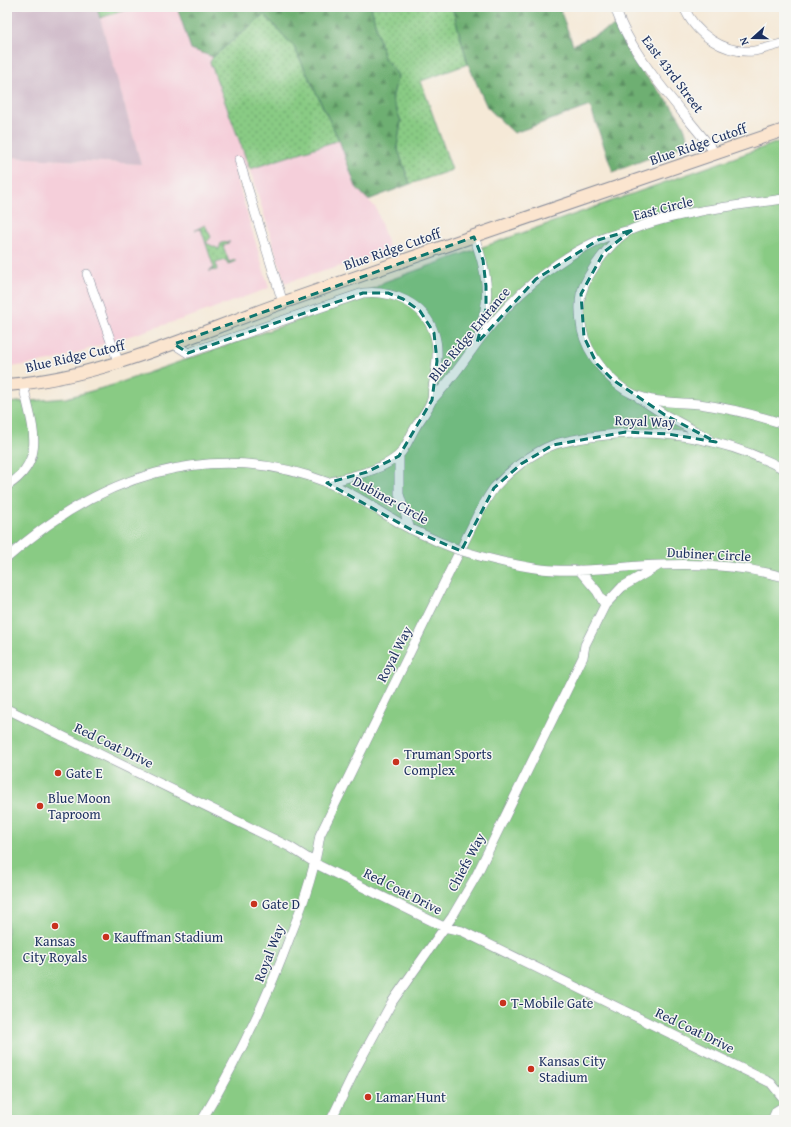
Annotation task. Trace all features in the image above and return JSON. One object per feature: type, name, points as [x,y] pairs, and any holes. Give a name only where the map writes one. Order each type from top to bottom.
[{"type":"main road","name":"Blue Ridge Cutoff","points":[[7,385],[48,381],[119,364],[282,303],[784,130]]},
{"type":"street","name":"East 43rd Street","points":[[615,7],[631,42],[647,66],[716,154]]},
{"type":"street","points":[[684,7],[690,18],[702,32],[716,44],[726,48],[753,51],[784,43]]},
{"type":"street","points":[[239,160],[282,303]]},
{"type":"street","name":"East Circle","points":[[716,442],[665,415],[613,380],[597,364],[584,337],[580,319],[581,294],[590,275],[604,252],[632,230],[664,220],[728,207],[784,199]]},
{"type":"street","name":"Blue Ridge Entrance","points":[[432,400],[450,381],[480,340],[509,306],[536,279],[569,256],[598,240],[632,230]]},
{"type":"street","points":[[474,237],[483,260],[486,286],[486,309],[480,340]]},
{"type":"street","points":[[86,274],[119,364]]},
{"type":"street","points":[[174,344],[188,353],[363,292],[382,292],[403,298],[420,311],[429,322],[434,333],[437,360],[432,400],[399,456],[399,494],[410,529]]},
{"type":"street","points":[[7,486],[20,477],[25,471],[31,462],[34,450],[34,436],[22,384]]},
{"type":"street","name":"East Circle","points":[[633,394],[661,401],[698,404],[741,411],[784,424]]},
{"type":"street","name":"Royal Way","points":[[202,1120],[238,1058],[258,1017],[300,911],[320,835],[478,514],[494,488],[521,464],[553,445],[585,437],[626,432],[668,434],[716,442],[772,462],[784,469]]},
{"type":"street","points":[[327,483],[367,472],[399,456]]},
{"type":"street","name":"Dubiner Circle","points":[[7,558],[41,529],[90,498],[143,475],[174,468],[248,464],[286,470],[327,483],[365,501],[410,529],[439,542],[459,550],[523,567],[580,570],[689,564],[740,568],[784,577]]},
{"type":"street","name":"Chiefs Way","points":[[331,1120],[357,1066],[392,1002],[444,927],[476,876],[584,657],[585,645],[605,605],[622,587],[659,565]]},
{"type":"street","points":[[580,570],[597,591],[605,605]]},
{"type":"street","name":"Red Coat Drive","points":[[7,709],[290,847],[314,861],[444,927],[462,931],[772,1083],[784,1099]]},
{"type":"street","points":[[772,1120],[776,1111],[784,1106]]},
{"type":"highlighted area","points":[[632,230],[604,252],[581,294],[584,337],[597,364],[613,380],[665,415],[716,442],[668,434],[626,432],[553,445],[521,464],[494,488],[461,551],[410,529],[327,483],[367,472],[399,456],[432,400],[437,361],[434,333],[420,311],[403,299],[388,293],[363,293],[188,353],[174,344],[474,237],[483,260],[486,286],[486,309],[477,343],[536,279],[598,240]]},
{"type":"shaded area","points":[[7,7],[97,7],[141,164],[7,157]]},
{"type":"shaded area","points":[[134,7],[177,7],[191,49],[213,57],[210,62],[250,168],[339,140],[356,187],[376,208],[390,251],[285,283],[250,169],[235,172],[269,288],[192,316],[51,361],[11,367],[7,363],[7,157],[141,164],[100,18]]},
{"type":"green space","points":[[97,7],[134,7],[100,18]]},
{"type":"green space","points":[[177,7],[371,7],[384,58],[398,75],[392,99],[401,121],[397,147],[410,184],[368,200],[356,187],[339,140],[294,47],[264,14],[213,57],[191,49]]},
{"type":"green space","points":[[371,7],[452,7],[468,64],[421,81],[452,170],[410,184],[397,147],[401,121],[392,99],[398,75],[384,58]]},
{"type":"green space","points":[[452,7],[559,7],[573,45],[615,26],[631,57],[665,98],[680,119],[685,129],[687,139],[680,146],[613,172],[590,106],[514,133],[487,107],[468,64]]},
{"type":"green space","points":[[264,14],[294,47],[339,140],[250,169],[210,62],[213,57]]},
{"type":"green space","name":"Truman Sports Complex","points":[[784,140],[784,1120],[7,1120],[7,403],[66,398],[113,385],[359,299],[384,282]]},
{"type":"green space","points":[[205,225],[211,237],[206,243],[219,249],[221,243],[230,242],[223,246],[229,262],[235,260],[235,262],[228,264],[226,260],[216,263],[217,270],[209,271],[214,268],[201,229],[195,230]]},
{"type":"place","name":"Truman Sports Complex","points":[[396,762]]},
{"type":"place","name":"Gate E","points":[[58,773]]},
{"type":"place","name":"Blue Moon Taproom","points":[[40,806]]},
{"type":"place","name":"Gate D","points":[[254,904]]},
{"type":"place","name":"Kansas City Royals","points":[[55,926]]},
{"type":"place","name":"Kauffman Stadium","points":[[106,937]]},
{"type":"place","name":"T-Mobile Gate","points":[[503,1003]]},
{"type":"place","name":"Kansas City Stadium","points":[[531,1069]]},
{"type":"place","name":"Lamar Hunt","points":[[368,1097]]}]
